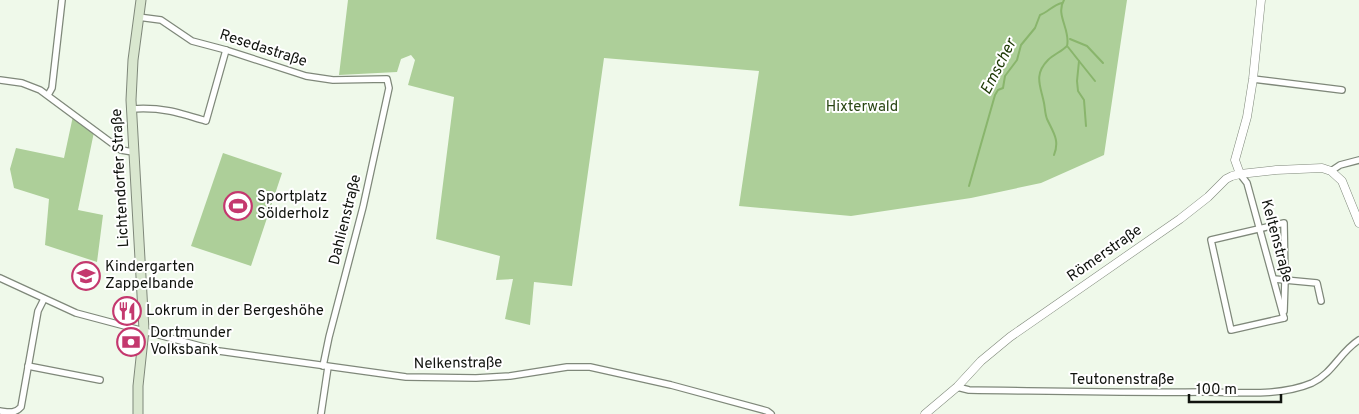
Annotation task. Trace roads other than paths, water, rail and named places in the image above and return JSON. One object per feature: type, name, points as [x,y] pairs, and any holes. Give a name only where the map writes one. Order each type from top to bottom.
[{"type":"main road","name":"Lichtendorfer Straße","points":[[138,414],[138,386],[144,330],[131,109],[132,75],[141,0]]},
{"type":"street","points":[[48,95],[52,88],[62,0]]},
{"type":"street","points":[[1240,174],[1234,160],[1247,117],[1261,0]]},
{"type":"street","name":"Resedastraße","points":[[138,18],[161,20],[192,41],[310,77],[347,81],[387,79]]},
{"type":"street","points":[[131,109],[163,109],[206,122],[226,50]]},
{"type":"street","name":"Dahlienstraße","points":[[321,414],[329,337],[363,207],[389,88],[387,79]]},
{"type":"street","points":[[1253,79],[1342,90]]},
{"type":"street","points":[[0,80],[28,85],[48,95],[121,150],[133,152]]},
{"type":"street","points":[[1359,160],[1340,165],[1331,171],[1342,181],[1359,223]]},
{"type":"street","name":"Römerstraße","points":[[925,414],[957,387],[981,361],[1010,337],[1180,219],[1208,197],[1226,179],[1240,174],[1276,170],[1322,168],[1331,171]]},
{"type":"street","name":"Keltenstraße","points":[[1240,174],[1247,183],[1284,318]]},
{"type":"street","points":[[1284,223],[1284,318],[1231,330],[1211,240],[1260,228],[1284,223]]},
{"type":"street","name":"Nelkenstraße","points":[[0,278],[76,313],[213,350],[406,377],[476,378],[590,367],[671,385],[767,411],[771,414]]},
{"type":"street","points":[[1274,279],[1317,283],[1321,301]]},
{"type":"street","points":[[0,411],[13,412],[18,411],[21,407],[38,311],[44,299]]},
{"type":"street","name":"Teutonenstraße","points":[[957,387],[969,390],[1158,393],[1275,392],[1303,386],[1324,376],[1347,350],[1359,340]]},
{"type":"street","points":[[28,366],[100,380]]},
{"type":"waterway","name":"Emscher","points":[[1054,155],[1056,140],[1046,117],[1039,76],[1043,65],[1067,46],[1067,34],[1061,11],[1064,0]]},
{"type":"waterway","name":"Emscher","points":[[969,186],[995,95],[998,90],[1003,88],[1005,76],[1017,60],[1021,45],[1035,28],[1040,15],[1062,3]]},
{"type":"waterway","points":[[1070,39],[1087,46],[1103,63]]},
{"type":"waterway","points":[[1068,47],[1079,61],[1078,91],[1084,100],[1086,126]]},
{"type":"waterway","points":[[1079,61],[1095,81]]},
{"type":"place","name":"Sportplatz Sölderholz","points":[[238,206]]},
{"type":"place","name":"Kindergarten Zappelbande","points":[[86,276]]},
{"type":"place","name":"Lokrum in der Bergeshöhe","points":[[127,311]]},
{"type":"place","name":"Dortmunder Volksbank","points":[[131,342]]},
{"type":"park label","name":"Hixterwald","points":[[862,107]]}]
